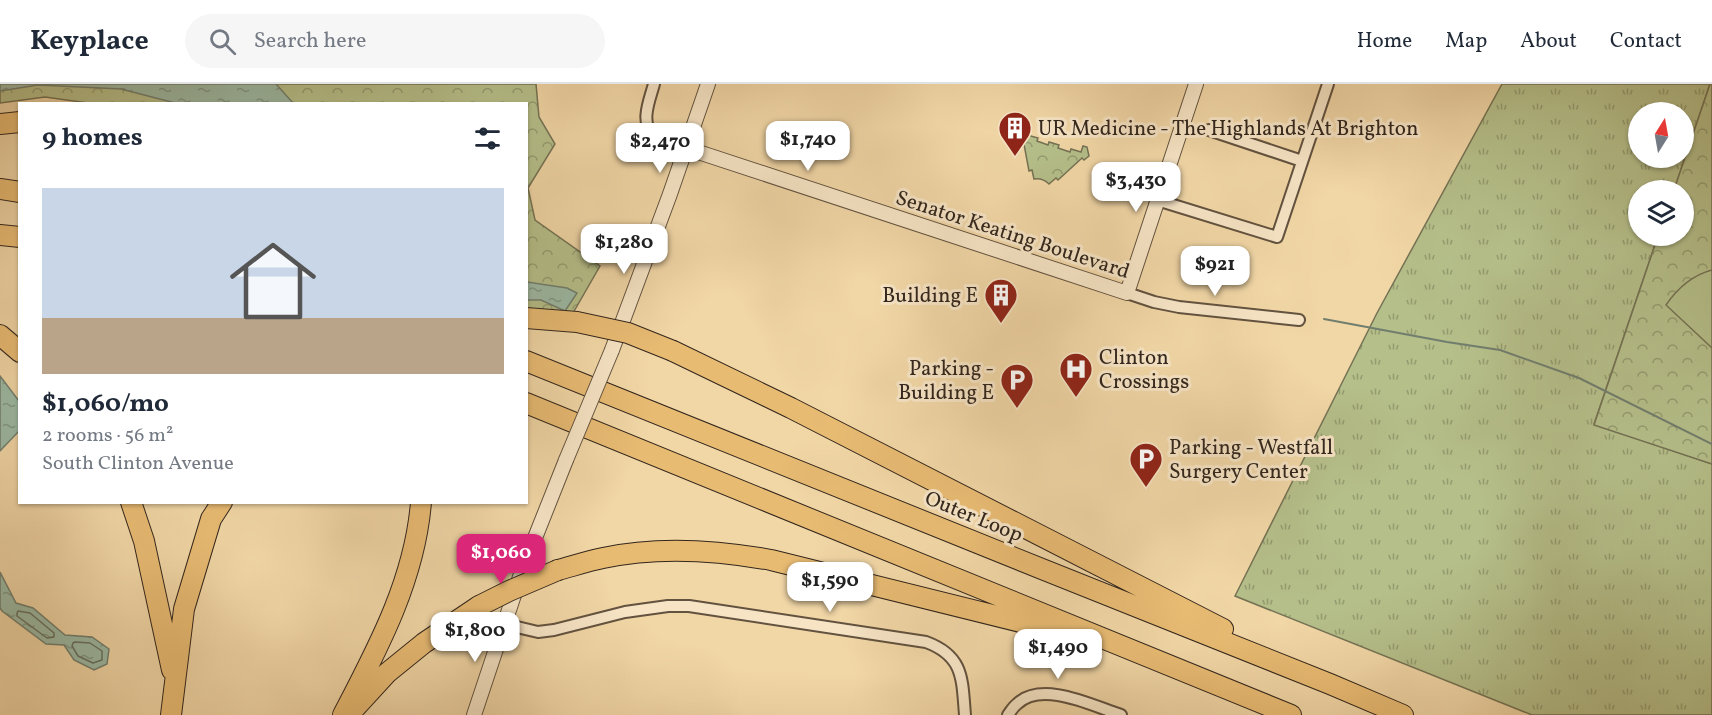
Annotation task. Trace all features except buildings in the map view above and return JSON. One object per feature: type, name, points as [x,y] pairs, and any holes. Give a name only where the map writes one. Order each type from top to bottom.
[{"type":"highway","points":[[0,124],[18,122]]},
{"type":"highway","points":[[0,189],[18,192]]},
{"type":"highway","points":[[0,235],[18,237]]},
{"type":"highway","points":[[528,318],[577,322],[628,333],[673,351],[781,403],[1330,684]]},
{"type":"highway","points":[[0,335],[18,350]]},
{"type":"highway","name":"Outer Loop","points":[[528,362],[1403,715]]},
{"type":"highway","points":[[528,404],[1291,715]]},
{"type":"highway","points":[[132,504],[144,541],[175,684]]},
{"type":"highway","points":[[171,715],[184,609],[211,519],[221,504]]},
{"type":"highway","points":[[343,715],[377,650],[400,594],[419,532],[421,504]]},
{"type":"highway","points":[[348,715],[387,673],[424,643],[479,606],[558,570],[605,557],[653,552],[730,553],[771,560],[1121,646]]},
{"type":"street","points":[[654,84],[646,113],[646,122],[654,137],[686,148]]},
{"type":"street","points":[[474,715],[536,534],[612,350],[708,84]]},
{"type":"street","points":[[1127,293],[1196,84]]},
{"type":"street","points":[[1157,200],[1276,237],[1328,84]]},
{"type":"street","points":[[1209,130],[1302,161]]},
{"type":"street","name":"Senator Keating Boulevard","points":[[686,148],[1154,302],[1179,307],[1299,320]]},
{"type":"street","points":[[504,624],[538,632],[625,612],[668,606],[689,606],[926,642],[941,648],[953,658],[960,673],[965,715]]},
{"type":"street","points":[[1008,715],[1017,703],[1037,694],[1057,694],[1121,715]]},
{"type":"green space","points":[[0,84],[536,84],[539,117],[555,144],[528,188],[528,102],[81,102],[45,97],[0,103]]},
{"type":"green space","points":[[1502,84],[1710,84],[1694,131],[1694,102],[1628,102],[1628,168],[1681,168],[1677,180],[1628,180],[1628,246],[1655,246],[1594,424],[1712,464],[1712,715],[1532,715],[1235,596],[1377,313]]},
{"type":"green space","points":[[1710,84],[1712,84],[1712,464],[1594,425],[1655,246],[1694,246],[1694,180],[1677,180],[1681,168],[1694,168],[1694,131]]},
{"type":"green space","points":[[1026,127],[1029,128],[1027,135],[1038,138],[1037,141],[1048,145],[1049,142],[1059,145],[1058,148],[1070,152],[1071,149],[1081,152],[1083,146],[1087,147],[1089,156],[1084,160],[1082,158],[1058,180],[1056,178],[1049,184],[1046,181],[1034,179],[1032,170],[1029,171],[1023,139],[1019,133]]},
{"type":"green space","points":[[528,188],[535,220],[600,266],[573,313],[528,308]]},
{"type":"green space","points":[[1712,270],[1712,348],[1666,305],[1686,283]]},
{"type":"water","points":[[0,84],[276,84],[292,102],[171,102],[121,89],[38,85],[0,91]]},
{"type":"water","points":[[528,282],[567,288],[577,293],[565,311],[541,300],[528,300]]},
{"type":"water","points":[[0,376],[18,400],[18,432],[0,451]]},
{"type":"water","points":[[0,572],[16,603],[33,608],[65,635],[92,637],[109,649],[107,664],[94,670],[74,660],[64,645],[46,644],[2,611],[0,608]]},
{"type":"waterway","points":[[1324,319],[1500,350],[1579,378],[1712,444]]},
{"type":"place","name":"UR Medicine - The Highlands At Brighton","points":[[1015,157]]},
{"type":"place","name":"Building E","points":[[1001,324]]},
{"type":"place","name":"Clinton Crossings","points":[[1076,398]]},
{"type":"place","name":"Parking - Building E","points":[[1017,409]]},
{"type":"place","name":"Parking - Westfall Surgery Center","points":[[1146,488]]}]
